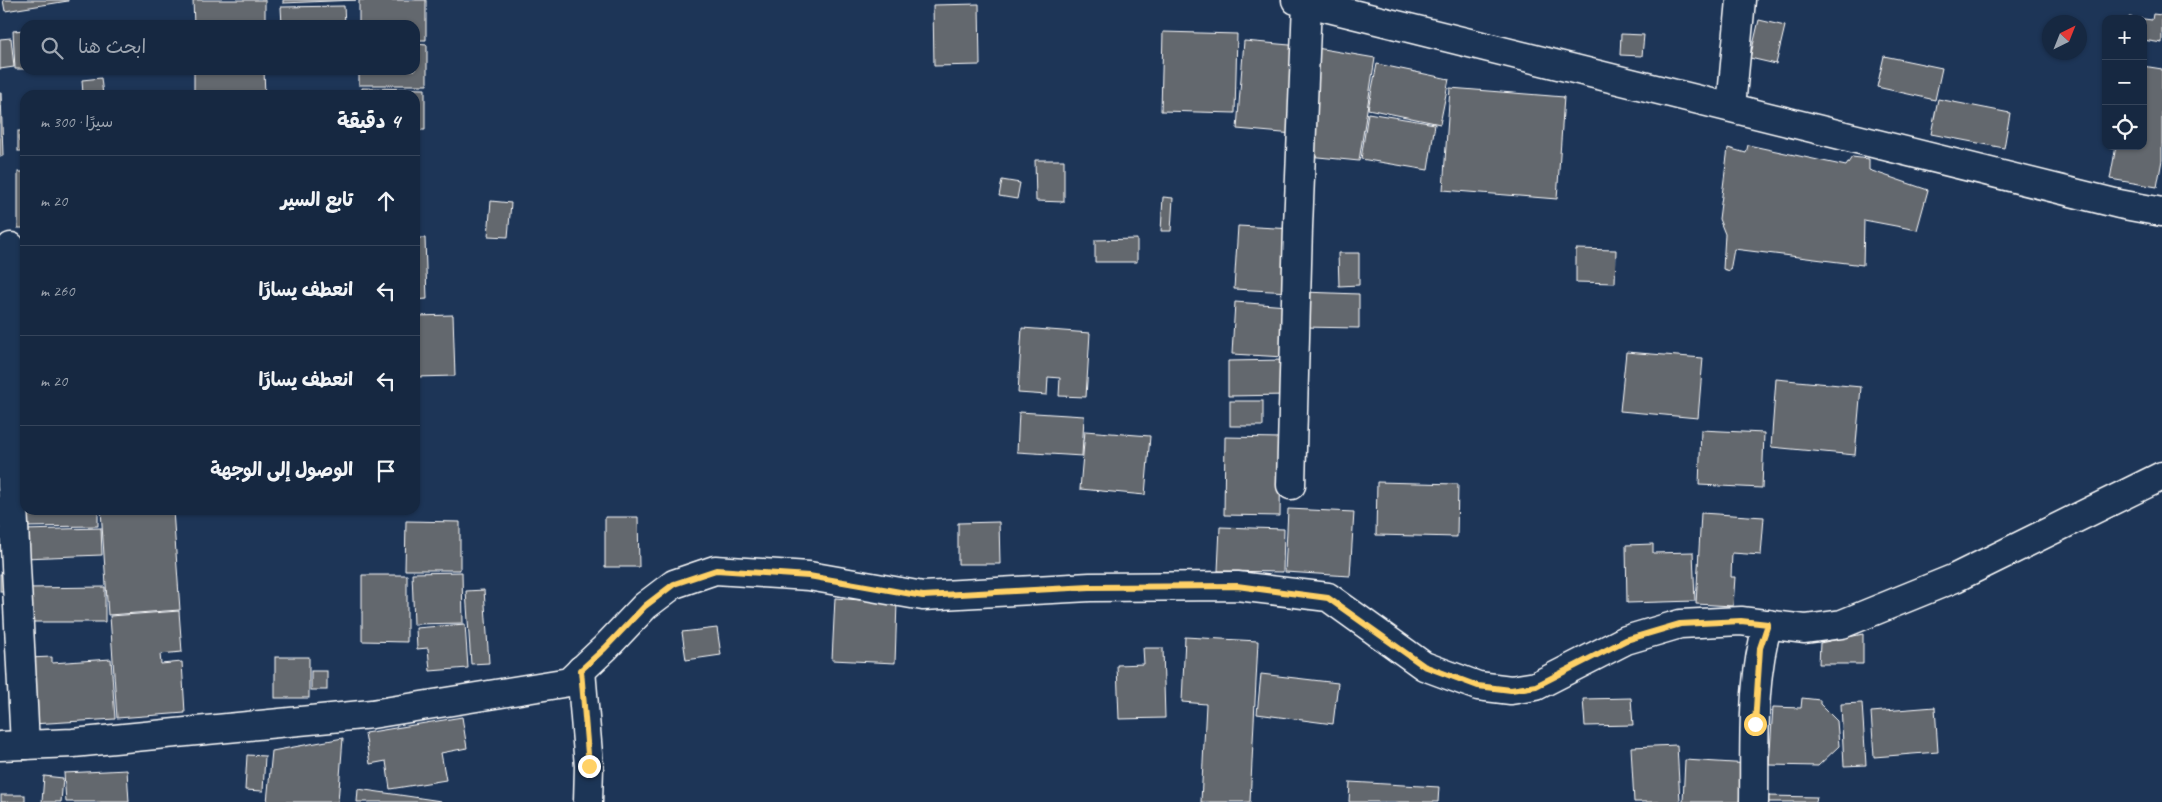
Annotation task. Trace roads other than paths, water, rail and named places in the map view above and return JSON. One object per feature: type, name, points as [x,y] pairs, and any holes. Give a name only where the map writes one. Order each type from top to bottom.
[{"type":"street","points":[[1731,107],[1741,0]]},
{"type":"street","points":[[1291,485],[1302,1],[2119,204],[2162,212]]},
{"type":"street","points":[[11,248],[12,745],[73,742],[372,714],[568,682],[605,648],[645,606],[674,584],[716,570],[809,576],[923,596],[1090,587],[1237,586],[1328,598],[1424,666],[1478,686],[1511,690],[1536,686],[1626,640],[1680,624],[1741,621],[1805,629],[1842,624],[1955,578],[2162,476]]},
{"type":"street","points":[[1754,802],[1755,724],[1760,648],[1768,624]]},
{"type":"street","points":[[581,670],[589,766],[588,802]]}]
